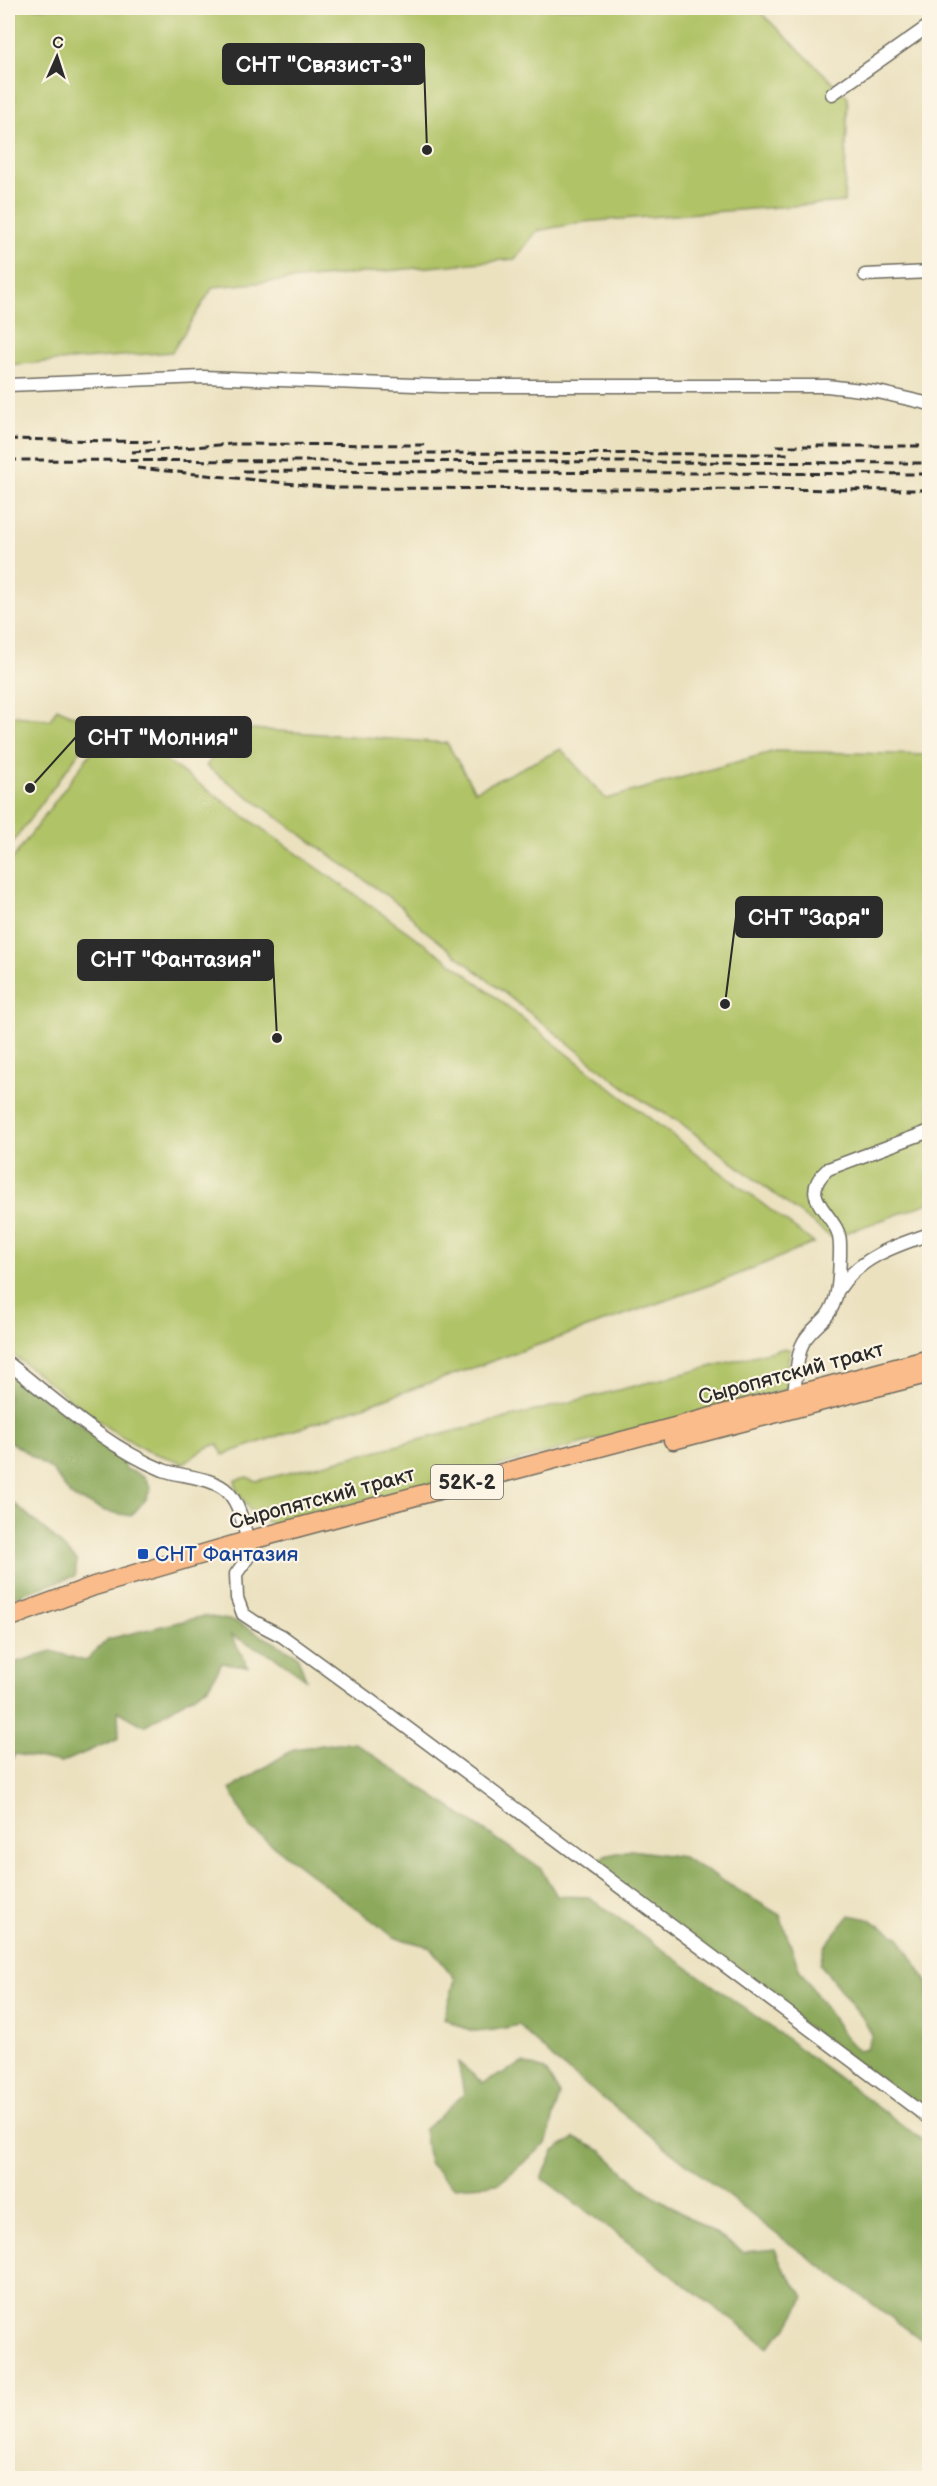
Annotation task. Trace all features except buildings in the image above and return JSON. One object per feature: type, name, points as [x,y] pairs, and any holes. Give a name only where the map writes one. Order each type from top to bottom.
[{"type":"main road","name":"Сыропятский тракт","points":[[8,1630],[249,1547],[930,1359]]},
{"type":"main road","name":"Сыропятский тракт","points":[[8,1618],[94,1586],[930,1373]]},
{"type":"street","points":[[832,94],[930,26]]},
{"type":"street","points":[[865,275],[930,272]]},
{"type":"street","points":[[8,385],[203,377],[441,386],[827,386],[868,390],[930,404]]},
{"type":"street","points":[[794,1395],[802,1344],[831,1311],[837,1292],[841,1241],[837,1228],[821,1209],[816,1197],[814,1186],[819,1176],[828,1169],[930,1131]]},
{"type":"street","points":[[837,1292],[846,1278],[861,1264],[930,1234]]},
{"type":"street","points":[[8,1363],[104,1438],[145,1462],[222,1487],[235,1502],[249,1547],[236,1574],[237,1598],[243,1614],[282,1636],[374,1703],[930,2119]]},
{"type":"green space","points":[[8,8],[756,8],[848,97],[844,202],[583,222],[537,231],[515,259],[213,287],[172,352],[8,365]]},
{"type":"green space","points":[[57,708],[98,727],[8,849],[8,715],[50,720]]},
{"type":"green space","points":[[113,723],[460,969],[635,1107],[814,1243],[727,1279],[223,1455],[218,1444],[206,1448],[184,1463],[147,1451],[108,1428],[8,1351],[8,865]]},
{"type":"green space","points":[[236,728],[447,743],[475,791],[561,749],[606,799],[775,751],[929,755],[929,1203],[832,1238],[678,1121],[646,1103],[615,1080],[423,929],[401,906],[206,766]]},
{"type":"green space","points":[[785,1348],[790,1350],[787,1365],[791,1382],[784,1390],[275,1525],[254,1517],[237,1490],[235,1480],[247,1477],[256,1481]]},
{"type":"green space","points":[[8,1370],[120,1455],[126,1469],[144,1476],[151,1488],[146,1499],[131,1516],[105,1511],[72,1497],[52,1470],[8,1440]]},
{"type":"green space","points":[[8,1498],[77,1561],[75,1576],[8,1599]]},
{"type":"green space","points":[[204,1616],[235,1621],[297,1655],[306,1679],[275,1657],[231,1635],[248,1666],[222,1663],[208,1687],[144,1726],[118,1711],[119,1738],[61,1763],[15,1754],[8,1767],[8,1665],[52,1651],[85,1661],[108,1639]]},
{"type":"green space","points":[[355,1743],[541,1869],[557,1896],[589,1897],[768,2025],[929,2145],[929,2345],[775,2233],[554,2060],[519,2025],[481,2032],[465,2029],[444,2018],[455,1979],[430,1947],[394,1937],[250,1828],[230,1789],[294,1749]]},
{"type":"green space","points":[[631,1850],[683,1857],[780,1915],[799,1969],[846,2038],[858,2051],[866,2049],[872,2035],[862,2017],[820,1964],[824,1947],[850,1915],[869,1919],[899,1937],[929,1985],[929,2118],[593,1867],[604,1856]]},
{"type":"green space","points":[[458,2062],[483,2083],[523,2063],[545,2070],[560,2094],[546,2144],[498,2184],[453,2187],[429,2163],[424,2130],[464,2094]]},
{"type":"green space","points":[[575,2138],[602,2151],[640,2187],[744,2252],[775,2249],[784,2270],[805,2297],[789,2325],[768,2347],[542,2178],[554,2151]]},
{"type":"railway","points":[[8,439],[159,442]]},
{"type":"railway","points":[[132,452],[231,444],[425,445]]},
{"type":"railway","points":[[776,446],[930,446]]},
{"type":"railway","points":[[414,453],[789,454]]},
{"type":"railway","points":[[8,460],[930,463]]},
{"type":"railway","points":[[137,468],[335,488],[930,490]]},
{"type":"railway","points":[[243,471],[930,474]]},
{"type":"place","name":"СНТ \"Связист-3\"","points":[[427,150]]},
{"type":"place","name":"СНТ \"Молния\"","points":[[30,788]]},
{"type":"place","name":"СНТ \"Заря\"","points":[[725,1004]]},
{"type":"place","name":"СНТ \"Фантазия\"","points":[[277,1038]]},
{"type":"place","name":"СНТ Фантазия","points":[[143,1554]]}]
